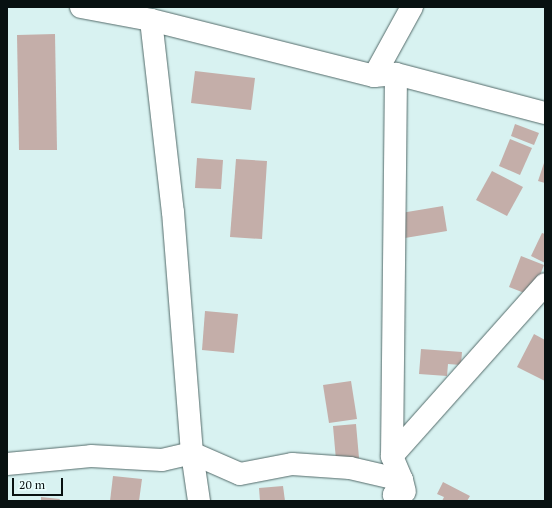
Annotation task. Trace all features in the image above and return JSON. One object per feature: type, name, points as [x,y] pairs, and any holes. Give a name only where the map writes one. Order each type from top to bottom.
[{"type":"street","points":[[81,7],[151,20],[374,76],[396,74],[545,113]]},
{"type":"street","points":[[374,76],[412,7]]},
{"type":"street","points":[[151,20],[173,212],[192,453],[199,501]]},
{"type":"street","points":[[396,74],[392,456],[399,491]]},
{"type":"street","points":[[392,456],[545,284]]},
{"type":"street","points":[[7,464],[91,456],[162,460],[192,453],[240,474],[292,464],[350,468],[399,491],[408,501]]},
{"type":"building","points":[[55,34],[57,150],[19,150],[17,35]]},
{"type":"building","points":[[195,71],[255,78],[251,110],[191,103]]},
{"type":"building","points":[[515,124],[539,133],[534,145],[511,136]]},
{"type":"building","points":[[510,139],[532,148],[520,175],[499,166]]},
{"type":"building","points":[[197,158],[223,160],[221,189],[195,188]]},
{"type":"building","points":[[236,159],[267,161],[262,239],[230,237]]},
{"type":"building","points":[[545,160],[545,183],[538,181]]},
{"type":"building","points":[[492,171],[523,187],[507,216],[476,200]]},
{"type":"building","points":[[443,206],[447,231],[405,238],[401,213]]},
{"type":"building","points":[[542,233],[545,234],[545,263],[531,256]]},
{"type":"building","points":[[521,256],[544,265],[532,296],[509,287]]},
{"type":"building","points":[[205,311],[238,314],[234,353],[202,350]]},
{"type":"building","points":[[534,334],[545,340],[545,381],[517,367]]},
{"type":"building","points":[[421,349],[462,352],[461,365],[448,364],[447,376],[419,374]]},
{"type":"building","points":[[351,381],[357,419],[329,423],[323,385]]},
{"type":"building","points":[[356,424],[359,458],[336,460],[333,426]]},
{"type":"building","points":[[113,476],[142,479],[139,501],[110,501]]},
{"type":"building","points":[[443,482],[470,496],[467,501],[442,501],[444,497],[437,494]]},
{"type":"building","points":[[283,486],[285,501],[260,501],[259,488]]},
{"type":"building","points":[[41,497],[60,499],[59,501],[41,501]]}]
